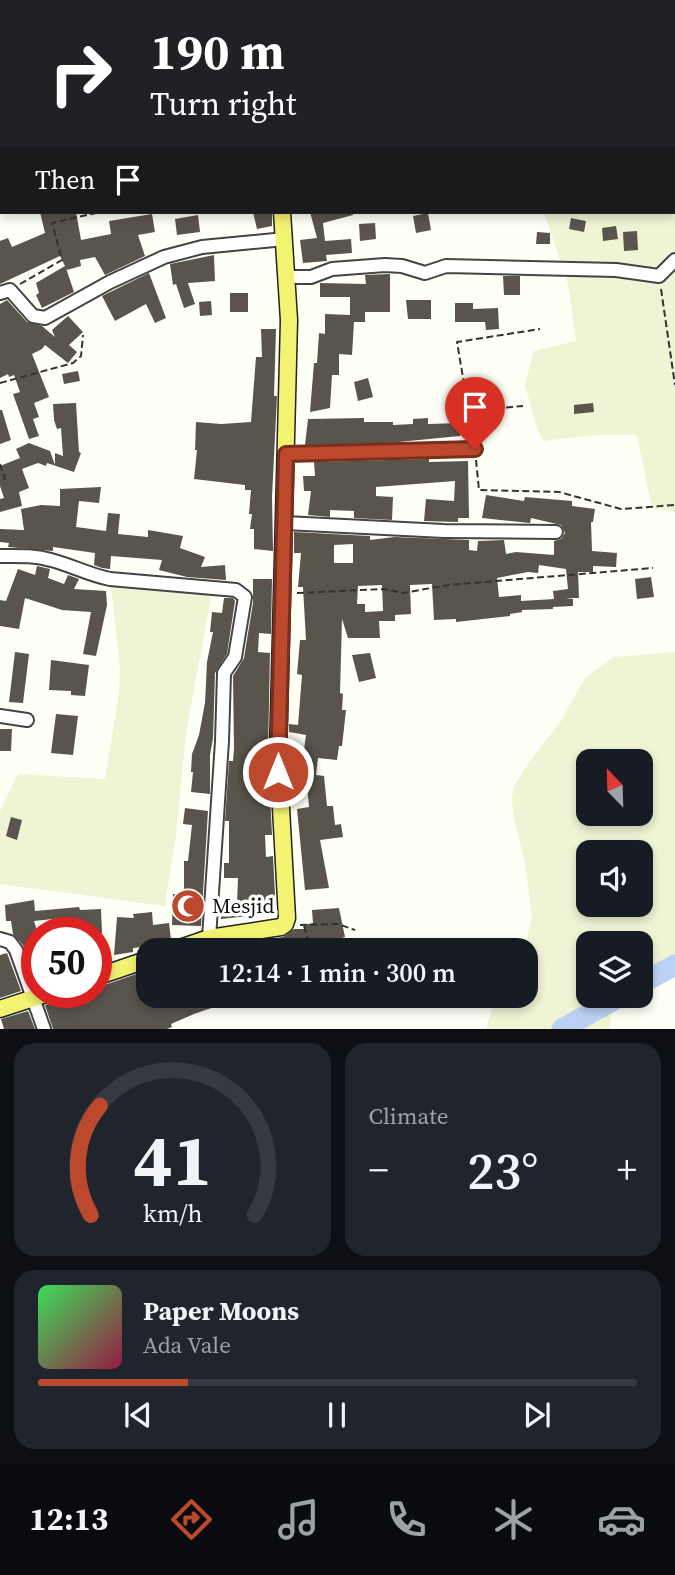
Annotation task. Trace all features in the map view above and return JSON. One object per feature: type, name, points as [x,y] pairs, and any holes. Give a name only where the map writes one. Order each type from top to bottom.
[{"type":"main road","points":[[209,937],[276,928],[285,924],[287,903],[278,753],[289,320],[282,214]]},
{"type":"main road","points":[[112,972],[136,963]]},
{"type":"main road","points":[[0,1009],[21,1002]]},
{"type":"street","points":[[5,292],[33,316],[45,318],[110,282],[164,257],[202,247],[285,239]]},
{"type":"street","points":[[287,277],[311,277],[332,269],[385,265],[402,265],[420,273],[446,266],[616,270],[659,276],[675,260]]},
{"type":"street","points":[[286,454],[475,449]]},
{"type":"street","points":[[285,523],[444,531],[556,532]]},
{"type":"street","points":[[0,556],[52,560],[93,576],[110,579],[236,590],[245,597],[234,657],[224,673],[209,937]]},
{"type":"street","points":[[0,716],[27,720]]},
{"type":"street","points":[[0,939],[13,945],[21,968]]},
{"type":"street","points":[[36,1008],[44,1029]]},
{"type":"path","points":[[5,292],[62,260],[52,223],[91,214]]},
{"type":"path","points":[[659,276],[675,385]]},
{"type":"path","points":[[540,329],[457,342],[479,490],[559,492],[621,509],[675,505]]},
{"type":"path","points":[[0,383],[73,363],[81,356],[83,335]]},
{"type":"path","points":[[475,449],[501,408],[523,406]]},
{"type":"path","points":[[0,464],[5,479],[0,481]]},
{"type":"path","points":[[282,593],[384,589],[403,593],[448,585],[653,568]]},
{"type":"path","points":[[285,924],[338,924],[355,930]]},
{"type":"path","points":[[303,925],[307,938]]},
{"type":"green space","points":[[545,214],[675,214],[675,512],[652,508],[637,435],[594,435],[544,441],[537,428],[525,385],[534,351],[576,341],[568,284]]},
{"type":"green space","points":[[111,585],[212,593],[187,726],[176,835],[165,906],[0,884],[0,811],[18,774],[105,779],[119,693],[120,670]]},
{"type":"green space","points":[[675,652],[675,964],[653,968],[653,931],[576,931],[576,1008],[611,1008],[610,1029],[486,1029],[492,1008],[538,1008],[538,938],[527,938],[532,918],[525,862],[513,814],[512,798],[514,786],[561,721],[585,678],[613,657]]},
{"type":"building","points":[[40,214],[76,214],[81,240],[111,234],[109,221],[152,214],[155,232],[138,235],[145,256],[105,275],[95,257],[80,260],[81,266],[67,270],[66,268],[74,292],[42,308],[36,295],[39,293],[36,283],[65,266],[60,256],[0,284],[0,241],[8,238],[12,247],[45,233]]},
{"type":"building","points":[[253,214],[272,214],[272,226],[257,229]]},
{"type":"building","points":[[311,214],[353,214],[323,223],[325,241],[351,239],[352,253],[326,255],[327,261],[303,263],[300,240],[317,238]]},
{"type":"building","points":[[428,214],[431,230],[416,233],[413,216]]},
{"type":"building","points":[[198,215],[200,232],[177,235],[175,219]]},
{"type":"building","points":[[571,218],[586,221],[584,232],[569,229]]},
{"type":"building","points":[[375,223],[376,239],[360,241],[359,224]]},
{"type":"building","points":[[616,226],[618,239],[603,241],[602,228]]},
{"type":"building","points":[[637,231],[638,250],[624,251],[623,232]]},
{"type":"building","points":[[537,232],[550,233],[550,244],[536,244]]},
{"type":"building","points":[[214,255],[215,281],[188,283],[195,304],[184,308],[176,284],[173,285],[170,264]]},
{"type":"building","points":[[149,273],[166,318],[155,323],[146,304],[115,321],[102,296]]},
{"type":"building","points":[[390,274],[390,312],[365,312],[365,322],[354,322],[352,355],[339,354],[339,375],[332,375],[330,408],[310,412],[314,363],[317,363],[319,333],[325,334],[325,314],[350,315],[350,297],[320,297],[320,283],[366,284],[365,275]]},
{"type":"building","points":[[503,276],[520,276],[520,295],[504,295]]},
{"type":"building","points":[[230,293],[248,293],[248,312],[230,312]]},
{"type":"building","points":[[7,300],[27,322],[42,326],[55,337],[52,330],[68,316],[83,332],[69,345],[77,352],[68,363],[45,345],[32,354],[49,397],[34,403],[39,417],[33,419],[39,436],[29,439],[13,394],[20,392],[14,375],[9,377],[8,374],[0,378],[0,304]]},
{"type":"building","points":[[406,300],[431,300],[431,319],[408,319]]},
{"type":"building","points":[[211,301],[212,315],[200,316],[199,302]]},
{"type":"building","points":[[455,303],[473,303],[473,309],[498,308],[499,329],[486,330],[485,322],[455,322]]},
{"type":"building","points":[[261,329],[276,329],[273,551],[254,549],[254,529],[250,529],[252,514],[249,514],[251,490],[245,490],[245,485],[194,479],[196,422],[251,422],[256,357],[262,357]]},
{"type":"building","points":[[78,371],[80,381],[64,384],[62,374]]},
{"type":"building","points":[[368,378],[373,397],[358,401],[354,382]]},
{"type":"building","points":[[76,403],[81,453],[74,472],[47,463],[46,466],[38,463],[22,469],[29,488],[19,492],[22,506],[0,512],[0,499],[4,498],[0,486],[0,466],[20,458],[16,449],[29,443],[50,451],[55,465],[55,453],[63,456],[61,428],[57,429],[54,420],[53,404]]},
{"type":"building","points":[[593,403],[594,412],[574,414],[574,405]]},
{"type":"building","points":[[0,410],[11,440],[0,444]]},
{"type":"building","points":[[364,418],[364,422],[393,422],[393,425],[413,424],[413,419],[428,418],[428,424],[460,423],[460,436],[388,443],[305,445],[308,419]]},
{"type":"building","points":[[429,459],[429,462],[468,461],[469,518],[458,518],[458,522],[424,521],[426,499],[454,501],[455,481],[376,487],[376,496],[393,497],[392,520],[354,518],[354,511],[330,510],[330,517],[308,515],[311,491],[304,491],[303,476],[315,476],[314,462]]},
{"type":"building","points":[[101,487],[99,503],[79,501],[76,527],[106,531],[108,513],[120,514],[118,534],[148,537],[148,530],[183,536],[180,548],[205,557],[201,567],[225,565],[226,580],[187,577],[159,570],[162,560],[111,556],[110,569],[94,565],[95,553],[53,547],[53,551],[8,547],[9,543],[0,542],[0,529],[24,530],[21,509],[41,505],[60,506],[60,489]]},
{"type":"building","points":[[486,495],[524,501],[525,497],[572,501],[572,506],[595,509],[591,522],[592,551],[617,553],[616,567],[593,566],[593,572],[578,572],[579,598],[566,598],[573,599],[573,606],[522,610],[510,616],[456,622],[456,619],[434,620],[432,584],[410,585],[411,614],[395,615],[395,621],[379,621],[380,638],[348,638],[342,619],[340,693],[343,694],[342,710],[346,710],[342,746],[339,746],[337,760],[318,758],[316,775],[324,776],[327,806],[333,806],[335,825],[341,824],[343,837],[320,840],[329,888],[305,890],[297,809],[309,807],[307,784],[290,783],[295,756],[303,757],[306,735],[289,732],[289,724],[298,725],[302,675],[297,674],[300,640],[306,640],[303,587],[298,587],[301,553],[294,553],[294,532],[370,536],[370,540],[394,537],[469,540],[469,550],[477,551],[478,541],[504,540],[506,554],[516,552],[554,555],[554,541],[561,539],[565,533],[561,525],[531,518],[530,523],[482,518]],"holes":[[[353,544],[353,563],[334,563],[334,545]],[[539,565],[566,569],[568,589],[553,591],[554,599],[521,601],[521,595],[499,597],[497,578],[528,572],[538,573]],[[382,585],[383,611],[365,612],[365,604],[357,604],[358,586]]]},
{"type":"building","points":[[37,566],[50,569],[48,578],[64,584],[68,575],[79,579],[74,589],[106,591],[107,605],[96,656],[83,654],[91,612],[62,610],[25,598],[19,629],[0,626],[0,600],[6,601],[18,569],[35,575]]},
{"type":"building","points":[[651,577],[654,597],[637,599],[635,579]]},
{"type":"building","points":[[253,579],[272,579],[271,634],[259,633],[258,652],[270,653],[268,753],[272,835],[265,835],[266,857],[273,856],[276,913],[221,919],[220,903],[237,903],[238,878],[224,878],[224,863],[229,863],[229,821],[225,821],[229,761],[233,761],[234,748],[233,676],[244,658],[253,603]]},
{"type":"building","points":[[224,598],[233,598],[235,601],[227,654],[215,673],[210,794],[191,792],[192,754],[205,703],[207,662],[213,632],[210,632],[212,612],[222,613]]},
{"type":"building","points":[[15,652],[29,654],[23,703],[9,702]]},
{"type":"building","points":[[370,653],[376,678],[359,682],[352,655]]},
{"type":"building","points":[[51,660],[89,665],[85,696],[71,695],[71,691],[49,690]]},
{"type":"building","points":[[56,714],[78,716],[73,755],[51,753]]},
{"type":"building","points":[[0,729],[12,729],[11,751],[0,751]]},
{"type":"building","points":[[185,808],[208,811],[201,926],[172,925],[173,894],[184,894],[184,861],[188,861],[192,825],[183,824]]},
{"type":"building","points":[[11,817],[22,820],[17,840],[6,836]]},
{"type":"building","points":[[34,900],[35,911],[79,907],[80,910],[101,909],[101,917],[21,917],[21,943],[13,934],[11,921],[6,921],[5,905]]},
{"type":"building","points":[[339,908],[345,937],[276,938],[283,937],[294,929],[304,929],[304,925],[313,923],[312,910]]},
{"type":"building","points":[[152,912],[153,925],[169,923],[171,938],[136,938],[133,952],[114,955],[117,917],[134,918],[133,914]]},
{"type":"building","points":[[7,953],[21,991],[0,998],[0,955]]},
{"type":"building","points":[[136,974],[136,1008],[211,1008],[171,1024],[172,1027],[167,1029],[53,1029],[46,1008],[112,1008],[112,982]]},
{"type":"building","points":[[28,1011],[35,1029],[4,1029],[1,1019]]},
{"type":"waterway","points":[[653,977],[675,965]]},
{"type":"waterway","points":[[562,1029],[600,1008]]},
{"type":"place","name":"Mesjid","points":[[188,906]]},
{"type":"route","points":[[278,772],[286,454],[475,449]]}]
